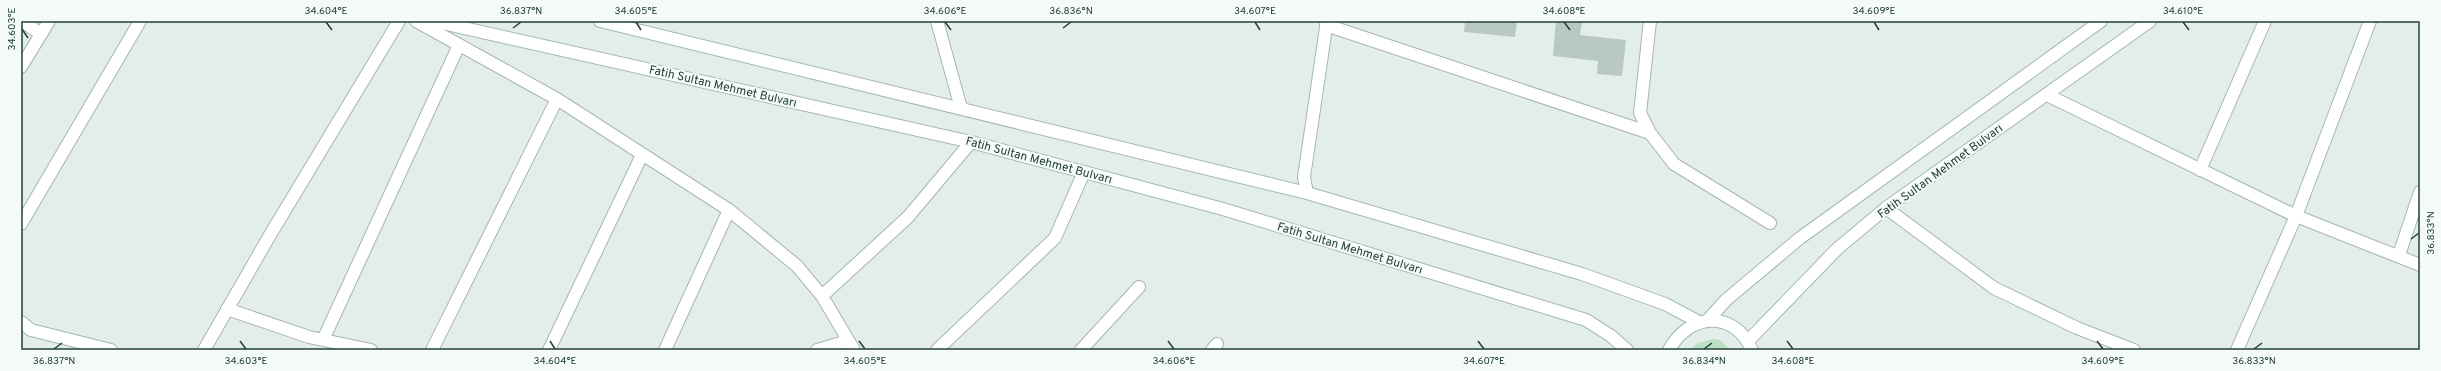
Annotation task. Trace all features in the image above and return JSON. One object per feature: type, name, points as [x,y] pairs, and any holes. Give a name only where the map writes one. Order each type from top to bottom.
[{"type":"street","points":[[22,21],[41,34]]},
{"type":"street","points":[[21,66],[49,21]]},
{"type":"street","points":[[21,224],[140,21]]},
{"type":"street","points":[[204,350],[399,21]]},
{"type":"street","points":[[416,21],[556,99],[729,210],[797,266],[822,296],[851,346],[817,350]]},
{"type":"street","name":"Fatih Sultan Mehmet Bulvarı","points":[[433,21],[971,142],[1222,209],[1586,320],[1611,336],[1627,350]]},
{"type":"street","points":[[600,21],[1307,193],[1582,274],[1665,304],[1703,321],[1723,322],[1737,329],[1750,346]]},
{"type":"street","points":[[937,21],[961,108]]},
{"type":"street","points":[[1650,21],[1640,113],[1650,133],[1674,164],[1770,223]]},
{"type":"street","points":[[1669,350],[1675,338],[1686,328],[1703,321],[1800,238],[2100,21]]},
{"type":"street","name":"Fatih Sultan Mehmet Bulvarı","points":[[1750,346],[1837,249],[1886,208],[2150,21]]},
{"type":"street","points":[[2200,170],[2265,21]]},
{"type":"street","points":[[2237,350],[2296,216],[2370,21]]},
{"type":"street","points":[[1307,193],[1304,177],[1327,23],[1650,133]]},
{"type":"street","points":[[323,340],[459,45]]},
{"type":"street","points":[[2047,95],[2296,216],[2399,255],[2420,265]]},
{"type":"street","points":[[432,350],[556,99]]},
{"type":"street","points":[[822,296],[908,217],[971,142]]},
{"type":"street","points":[[549,350],[642,155]]},
{"type":"street","points":[[937,350],[1055,238],[1084,172]]},
{"type":"street","points":[[2399,255],[2420,192]]},
{"type":"street","points":[[1886,208],[1994,288],[2077,328],[2134,350]]},
{"type":"street","points":[[665,350],[729,210]]},
{"type":"street","points":[[1081,350],[1139,287]]},
{"type":"street","points":[[227,309],[323,340],[371,350]]},
{"type":"street","points":[[21,322],[31,330],[111,350]]},
{"type":"green space","points":[[1711,339],[1720,340],[1731,350],[1690,350],[1696,344]]},
{"type":"building","points":[[1465,21],[1517,21],[1515,37],[1464,32]]},
{"type":"building","points":[[1556,21],[1582,22],[1580,35],[1626,40],[1622,76],[1597,74],[1598,61],[1553,56]]}]
